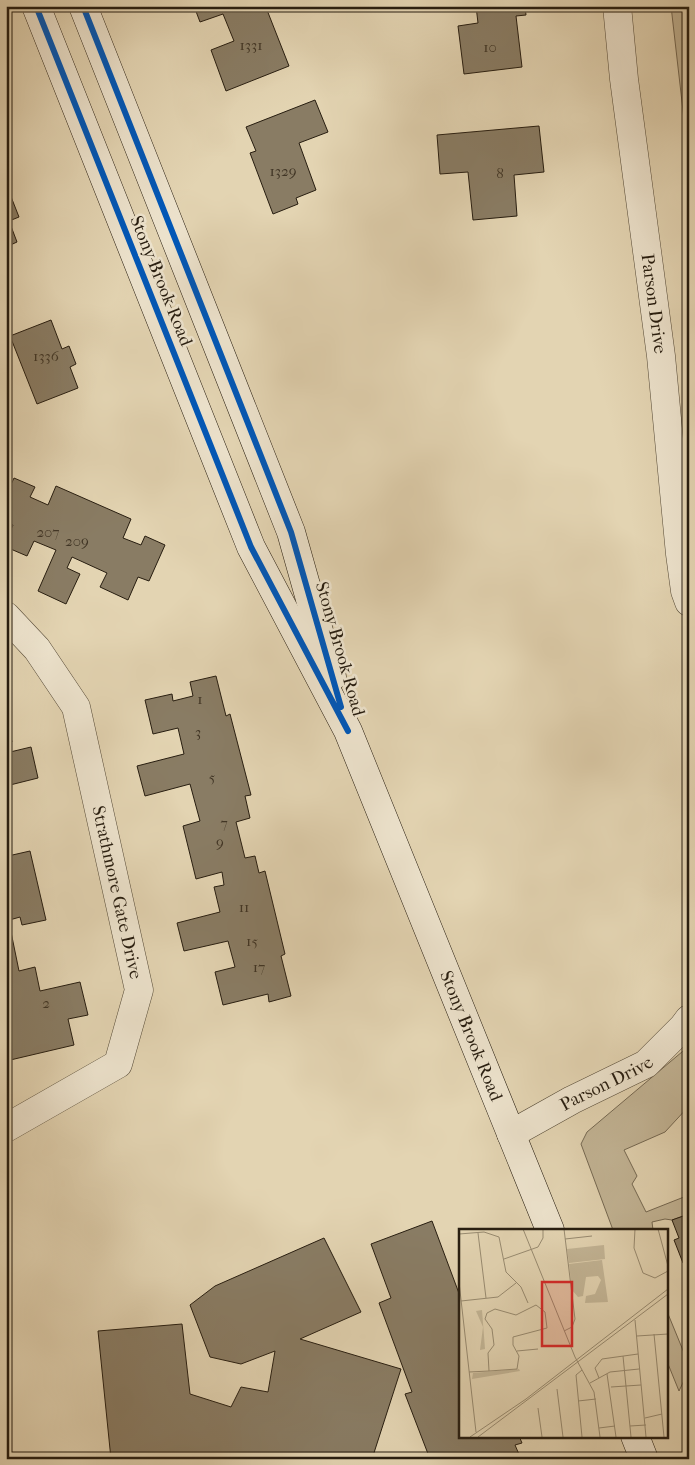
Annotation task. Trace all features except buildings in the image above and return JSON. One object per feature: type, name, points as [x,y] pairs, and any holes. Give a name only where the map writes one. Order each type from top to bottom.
[{"type":"main road","name":"Stony Brook Road","points":[[36,6],[251,548],[348,731],[550,1229]]},
{"type":"main road","name":"Stony Brook Road","points":[[83,6],[292,532],[348,731]]},
{"type":"main road","name":"Parson Drive","points":[[617,6],[624,79],[661,356],[680,554],[689,602]]},
{"type":"main road","name":"Strathmore Gate Drive","points":[[6,616],[37,649],[76,707],[139,990],[118,1064],[6,1128]]},
{"type":"main road","name":"Parson Drive","points":[[510,1134],[572,1100],[646,1064],[683,1027],[689,1018]]},
{"type":"main road","points":[[636,1438],[644,1459]]},
{"type":"shaded area","points":[[671,6],[689,6],[689,163]]},
{"type":"shaded area","points":[[689,1046],[689,1106],[665,1132],[624,1150],[637,1176],[632,1184],[646,1212],[689,1195],[689,1214],[672,1220],[665,1219],[652,1222],[653,1229],[613,1229],[581,1144],[587,1132]]},
{"type":"shaded area","points":[[668,1314],[689,1365],[689,1370],[679,1391],[668,1364]]},
{"type":"cycle path","points":[[36,6],[251,547],[348,731]]},
{"type":"cycle path","points":[[83,6],[291,532],[341,707]]}]
